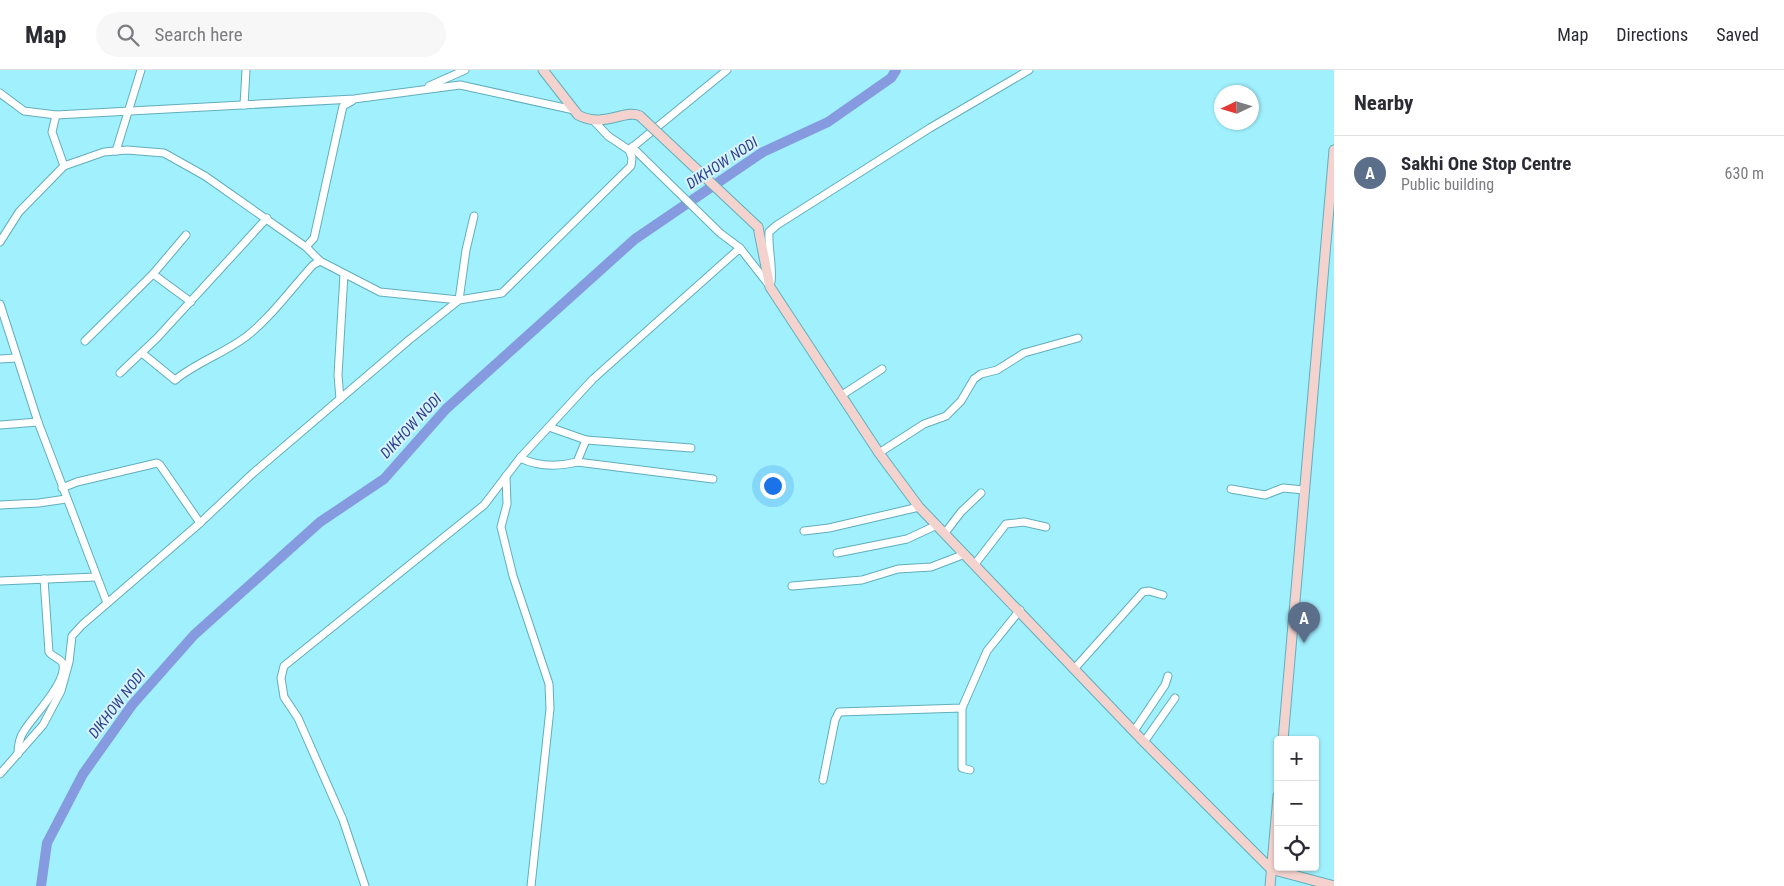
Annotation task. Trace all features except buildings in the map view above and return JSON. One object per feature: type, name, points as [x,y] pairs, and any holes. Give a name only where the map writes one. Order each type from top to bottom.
[{"type":"main road","points":[[543,70],[578,115],[593,120],[616,119],[634,114],[640,116],[758,227],[770,287],[879,453],[920,507],[1134,732],[1271,869],[1334,886]]},
{"type":"main road","points":[[1283,736],[1334,150]]},
{"type":"main road","points":[[1270,886],[1275,826]]},
{"type":"street","points":[[116,151],[140,70]]},
{"type":"street","points":[[244,105],[246,70]]},
{"type":"street","points":[[422,89],[465,70]]},
{"type":"street","points":[[0,242],[19,212],[64,166],[104,152],[164,153],[205,176],[267,218],[306,247],[320,261],[380,292],[459,300],[502,294],[631,166],[633,150],[727,70]]},
{"type":"street","points":[[770,287],[773,268],[768,247],[769,232],[777,224],[930,128],[1029,70]]},
{"type":"street","points":[[0,93],[24,111],[56,115],[354,99],[460,85],[574,110]]},
{"type":"street","points":[[306,247],[314,238],[343,106],[354,99]]},
{"type":"street","points":[[56,115],[52,132],[64,166]]},
{"type":"street","points":[[593,120],[608,136],[633,150],[720,233],[740,248],[770,287]]},
{"type":"street","points":[[0,774],[43,725],[61,691],[69,662],[72,636],[107,603],[200,523],[251,474],[459,300],[466,250],[474,216]]},
{"type":"street","points":[[120,373],[142,353],[267,218]]},
{"type":"street","points":[[85,341],[153,274],[186,235]]},
{"type":"street","points":[[365,886],[343,820],[298,718],[284,697],[281,678],[284,666],[484,505],[520,458],[593,380],[740,248]]},
{"type":"street","points":[[142,353],[175,380],[188,369],[245,337],[262,323],[313,264],[320,261]]},
{"type":"street","points":[[153,274],[190,302]]},
{"type":"street","points":[[340,399],[338,375],[344,274]]},
{"type":"street","points":[[0,304],[38,422],[107,603]]},
{"type":"street","points":[[879,453],[924,424],[946,416],[961,401],[974,379],[981,374],[996,370],[1024,353],[1078,338]]},
{"type":"street","points":[[0,359],[16,358]]},
{"type":"street","points":[[842,395],[882,369]]},
{"type":"street","points":[[0,425],[38,422]]},
{"type":"street","points":[[549,426],[586,440],[691,448]]},
{"type":"street","points":[[577,462],[586,440]]},
{"type":"street","points":[[520,458],[533,464],[560,466],[577,462],[713,479]]},
{"type":"street","points":[[62,488],[78,482],[157,463],[200,523]]},
{"type":"street","points":[[506,475],[507,504],[501,528],[513,576],[549,684],[550,709],[531,886]]},
{"type":"street","points":[[1231,489],[1265,495],[1283,488],[1304,490]]},
{"type":"street","points":[[945,533],[981,493]]},
{"type":"street","points":[[0,505],[39,503],[66,499]]},
{"type":"street","points":[[804,530],[828,528],[920,507]]},
{"type":"street","points":[[975,564],[1006,524],[1024,522],[1046,527]]},
{"type":"street","points":[[837,553],[907,539],[937,525]]},
{"type":"street","points":[[792,586],[862,580],[898,569],[931,567],[965,554]]},
{"type":"street","points":[[0,580],[96,577]]},
{"type":"street","points":[[18,754],[18,744],[23,732],[42,710],[60,680],[63,667],[62,662],[49,652],[44,579]]},
{"type":"street","points":[[1075,668],[1143,592],[1149,591],[1163,595]]},
{"type":"street","points":[[970,770],[962,768],[962,708],[987,651],[1020,610]]},
{"type":"street","points":[[1134,732],[1165,685],[1168,676]]},
{"type":"street","points":[[1144,742],[1175,698]]},
{"type":"street","points":[[822,780],[835,720],[839,712],[962,708]]},
{"type":"waterway","name":"DIKHOW NODI","points":[[41,886],[47,843],[83,774],[132,705],[194,635],[320,522],[384,479],[446,409],[635,239],[763,152],[828,122],[891,78],[896,70]]},
{"type":"place","name":"Sakhi One Stop Centre","points":[[1304,643]]}]
